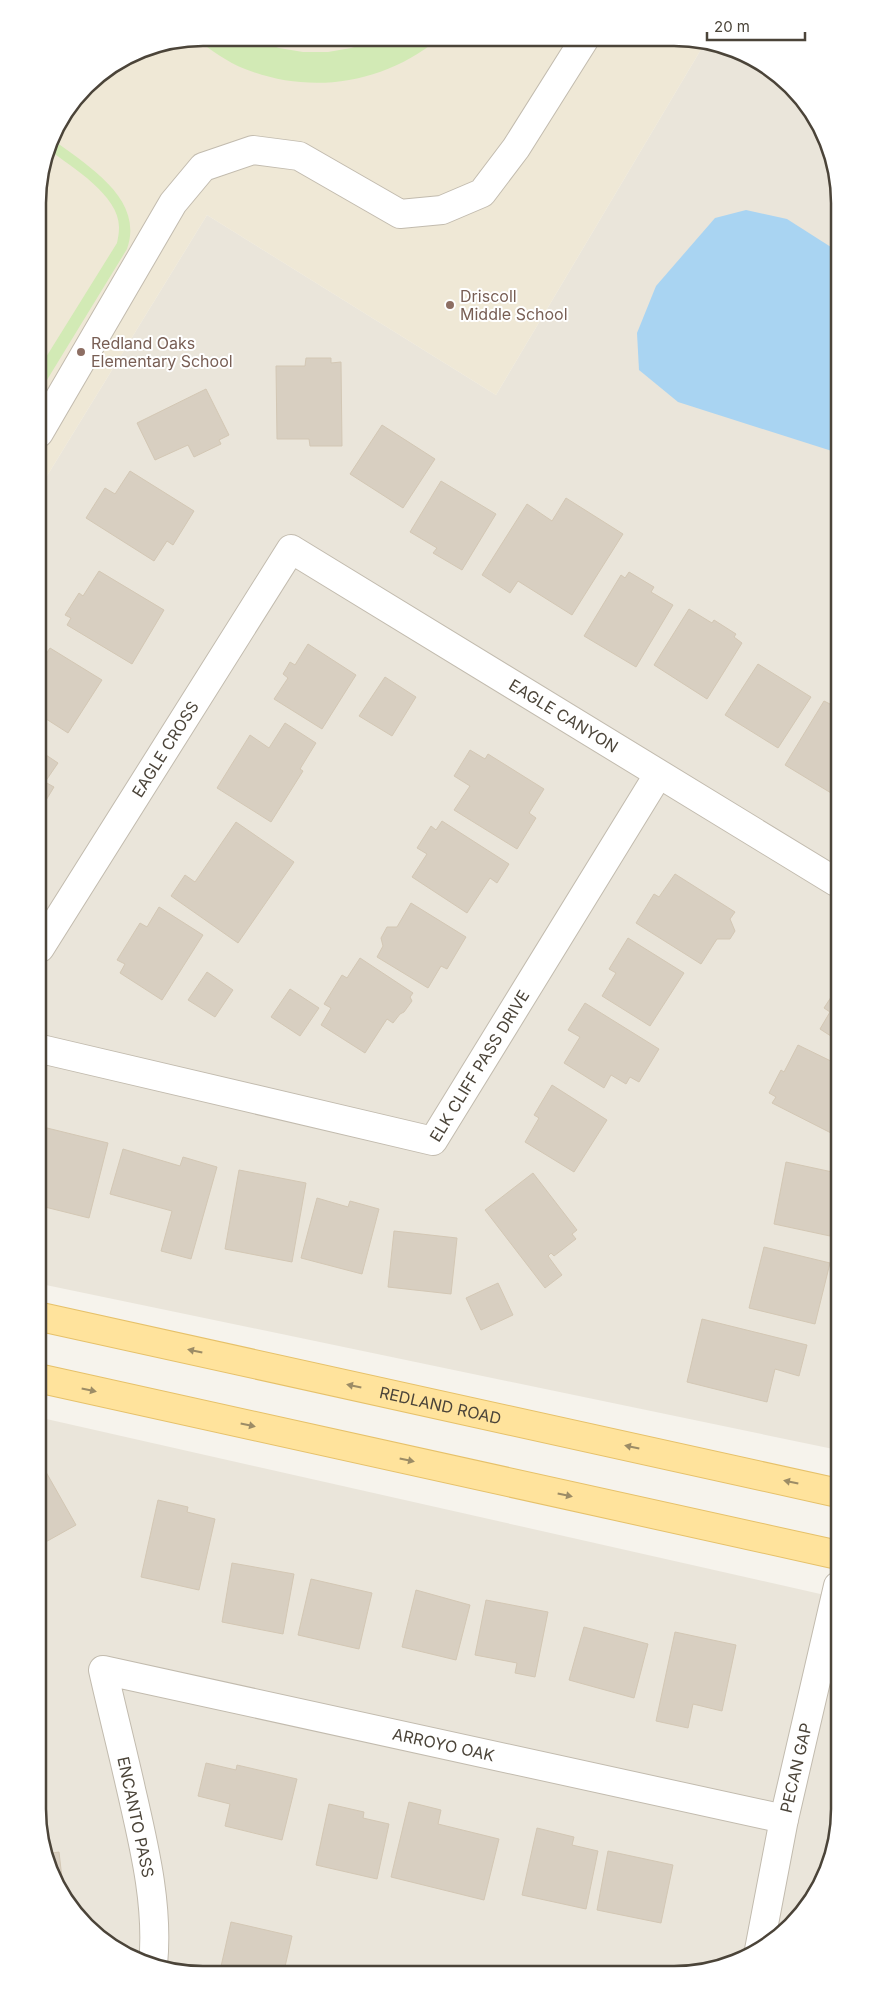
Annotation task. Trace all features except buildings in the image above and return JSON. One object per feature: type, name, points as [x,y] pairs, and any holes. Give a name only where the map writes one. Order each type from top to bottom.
[{"type":"main road","name":"REDLAND ROAD","points":[[46,1318],[830,1491]]},
{"type":"main road","points":[[46,1380],[830,1553]]},
{"type":"street","points":[[47,419],[173,203],[203,167],[253,150],[299,156],[400,214],[442,210],[482,193],[516,148],[580,46]]},
{"type":"street","name":"EAGLE CANYON","points":[[290,550],[831,879]]},
{"type":"street","name":"EAGLE CROSS","points":[[47,938],[290,550]]},
{"type":"street","name":"ELK CLIFF PASS DRIVE","points":[[46,1050],[433,1141],[658,775]]},
{"type":"street","name":"PECAN GAP","points":[[761,1939],[784,1819],[830,1620]]},
{"type":"street","name":"ARROYO OAK","points":[[103,1670],[784,1819]]},
{"type":"street","name":"ENCANTO PASS","points":[[103,1670],[141,1830],[150,1884],[155,1946],[154,1957]]},
{"type":"shaded area","name":"Driscoll Middle School","points":[[674,46],[701,49],[496,395],[207,215],[47,476],[47,193],[49,173],[58,143],[73,116],[92,92],[125,67],[143,58],[173,49],[193,47]]},
{"type":"shaded area","points":[[701,49],[743,62],[777,85],[792,100],[815,134],[825,163],[831,203],[830,1448],[46,1285],[47,476],[207,215],[496,395]]},
{"type":"shaded area","points":[[46,1419],[830,1596],[830,1819],[828,1839],[819,1869],[804,1896],[785,1920],[752,1945],[734,1954],[714,1960],[674,1966],[203,1966],[173,1963],[143,1954],[125,1945],[92,1920],[67,1887],[58,1869],[48,1829],[46,1809]]},
{"type":"green space","points":[[207,47],[276,47],[303,52],[328,52],[355,47],[427,47],[394,66],[370,75],[346,81],[320,83],[295,82],[270,77],[238,66]]},
{"type":"green space","points":[[58,143],[95,172],[120,199],[128,214],[130,231],[127,249],[47,380],[47,356],[117,243],[119,230],[117,216],[112,205],[93,183],[55,154]]},
{"type":"water","points":[[746,210],[787,219],[831,247],[831,451],[678,402],[639,370],[637,333],[656,286],[715,218]]},
{"type":"place","name":"Driscoll Middle School","points":[[450,305]]},
{"type":"place","name":"Redland Oaks Elementary School","points":[[81,352]]}]
